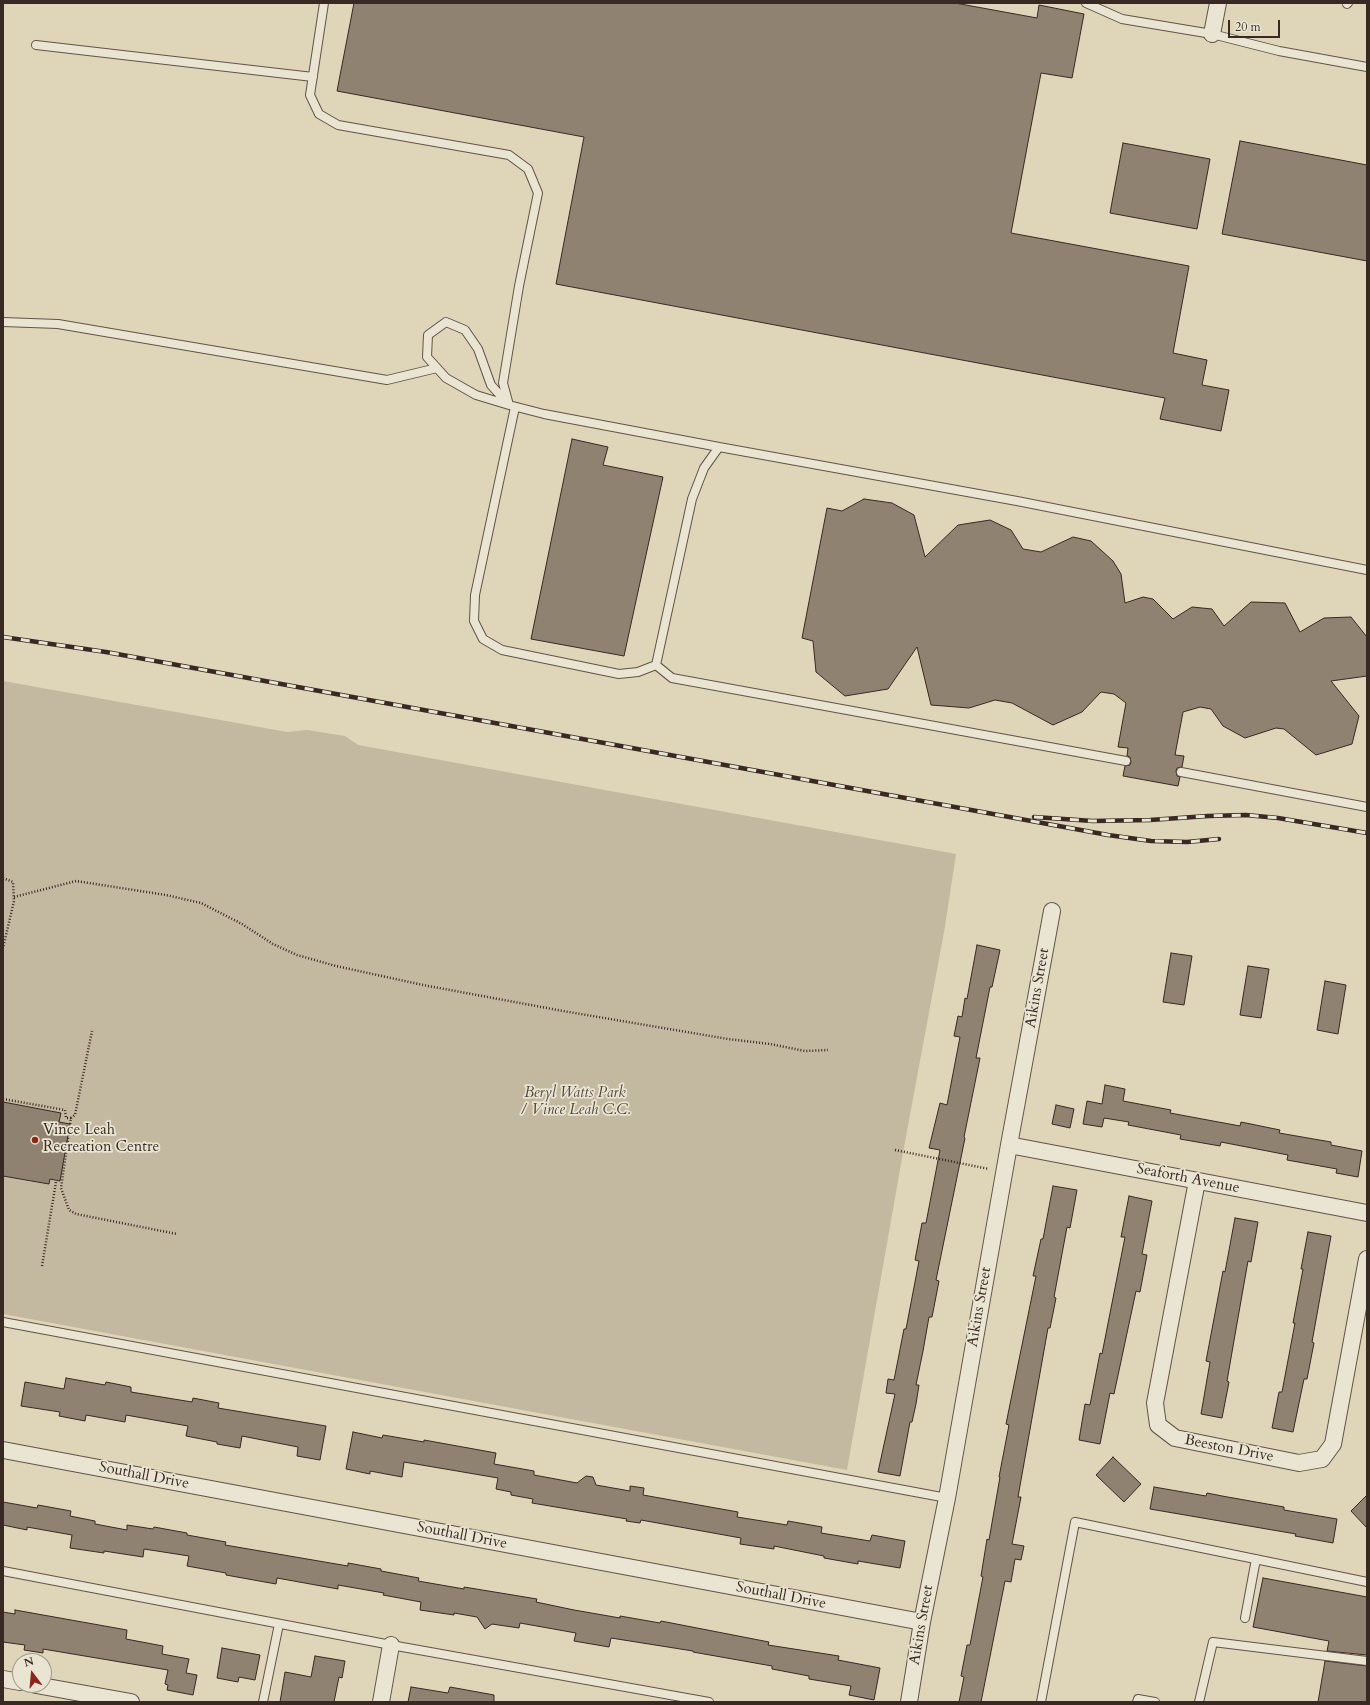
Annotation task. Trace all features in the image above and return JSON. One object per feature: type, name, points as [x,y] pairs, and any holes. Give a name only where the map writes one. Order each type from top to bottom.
[{"type":"street","points":[[1212,34],[1218,3]]},
{"type":"street","name":"Aikins Street","points":[[909,1702],[922,1622],[947,1498],[1004,1172],[1052,912]]},
{"type":"street","name":"Seaforth Avenue","points":[[1009,1145],[1367,1213]]},
{"type":"street","name":"Beeston Drive","points":[[1197,1181],[1155,1403],[1158,1425],[1175,1438],[1299,1463],[1322,1459],[1333,1444],[1367,1259]]},
{"type":"street","name":"Southall Drive","points":[[3,1450],[922,1622]]},
{"type":"street","points":[[381,1702],[391,1645]]},
{"type":"street","points":[[52,1688],[131,1702]]},
{"type":"lane","points":[[324,3],[310,95],[319,114],[338,125],[509,155],[528,169],[538,193],[519,286],[503,383],[512,406],[475,595],[474,621],[483,639],[502,650],[619,674],[638,672],[656,666]]},
{"type":"lane","points":[[1086,3],[1122,20],[1212,34],[1279,51],[1367,67]]},
{"type":"lane","points":[[36,45],[313,77]]},
{"type":"lane","points":[[3,322],[58,324],[387,380],[437,368]]},
{"type":"lane","points":[[512,406],[491,385],[478,349],[465,330],[446,322],[428,335],[427,357],[446,378],[476,396],[512,406],[544,414],[719,447],[1017,501],[1367,570]]},
{"type":"lane","points":[[656,666],[692,500],[704,468],[719,447]]},
{"type":"lane","points":[[656,666],[672,678],[1126,761]]},
{"type":"lane","points":[[1181,772],[1367,808]]},
{"type":"lane","points":[[3,1322],[947,1498]]},
{"type":"lane","points":[[1041,1702],[1075,1522],[1367,1582]]},
{"type":"lane","points":[[1245,1618],[1256,1559]]},
{"type":"lane","points":[[3,1571],[391,1645],[709,1702]]},
{"type":"lane","points":[[263,1702],[279,1624]]},
{"type":"lane","points":[[1199,1702],[1213,1642],[1367,1661]]},
{"type":"lane","points":[[1137,1702],[1138,1699],[1155,1702]]},
{"type":"path","points":[[3,878],[12,882],[14,897],[3,948]]},
{"type":"path","points":[[14,897],[76,881],[166,895],[201,903],[242,924],[273,944],[297,955],[336,966],[423,985],[563,1011],[805,1051],[828,1050]]},
{"type":"path","points":[[92,1031],[75,1115],[71,1118],[61,1188],[69,1210],[76,1214],[177,1234]]},
{"type":"path","points":[[3,1099],[65,1110],[66,1118],[71,1118]]},
{"type":"path","points":[[895,1150],[1004,1172]]},
{"type":"path","points":[[42,1266],[56,1182]]},
{"type":"green space","name":"Beryl Watts Park / Vince Leah C.C.","points":[[3,681],[287,732],[307,730],[345,736],[358,745],[956,854],[944,932],[904,1147],[847,1470],[3,1314]]},
{"type":"building","points":[[354,3],[955,3],[1037,18],[1039,5],[1084,14],[1072,78],[1041,73],[1011,233],[1189,266],[1173,353],[1207,360],[1202,385],[1229,390],[1221,431],[1160,419],[1165,398],[556,284],[584,137],[337,91]]},
{"type":"building","points":[[1240,141],[1367,165],[1367,261],[1222,234]]},
{"type":"building","points":[[1123,143],[1210,159],[1197,229],[1110,213]]},
{"type":"building","points":[[572,439],[608,447],[603,465],[663,477],[624,656],[531,639]]},
{"type":"building","points":[[864,499],[892,503],[914,515],[925,557],[958,525],[990,520],[1011,530],[1023,549],[1041,552],[1073,537],[1091,541],[1113,561],[1121,574],[1125,603],[1143,597],[1153,599],[1173,619],[1192,607],[1212,609],[1224,626],[1251,602],[1285,603],[1300,632],[1324,618],[1351,617],[1367,637],[1367,676],[1331,681],[1359,716],[1352,744],[1316,755],[1284,729],[1276,728],[1245,738],[1223,726],[1211,709],[1200,707],[1183,712],[1175,755],[1184,756],[1182,767],[1177,768],[1176,771],[1177,776],[1180,777],[1178,786],[1123,776],[1125,766],[1130,765],[1131,762],[1130,757],[1127,756],[1128,748],[1118,747],[1126,703],[1114,694],[1101,692],[1082,712],[1053,725],[1012,703],[995,700],[969,708],[931,705],[917,647],[888,689],[845,696],[816,672],[813,641],[802,638],[827,508],[842,511]]},
{"type":"building","points":[[977,945],[1000,950],[992,987],[990,987],[976,1058],[980,1058],[936,1280],[939,1281],[932,1317],[929,1317],[916,1385],[919,1385],[916,1404],[912,1422],[910,1422],[900,1476],[878,1472],[895,1394],[886,1393],[888,1379],[894,1380],[904,1329],[906,1329],[919,1261],[915,1260],[922,1223],[926,1223],[940,1150],[929,1148],[940,1103],[947,1105],[960,1037],[954,1036],[958,1016],[962,1017],[965,998],[967,999]]},
{"type":"building","points":[[1171,953],[1192,956],[1184,1005],[1163,1002]]},
{"type":"building","points":[[1248,966],[1269,969],[1261,1018],[1240,1015]]},
{"type":"building","points":[[1325,981],[1346,985],[1338,1034],[1317,1030]]},
{"type":"building","points":[[1105,1085],[1125,1089],[1123,1101],[1171,1110],[1170,1113],[1240,1126],[1241,1122],[1280,1130],[1279,1133],[1331,1142],[1331,1145],[1362,1151],[1358,1177],[1336,1173],[1337,1169],[1287,1160],[1288,1155],[1221,1142],[1220,1146],[1180,1139],[1181,1135],[1128,1125],[1129,1122],[1104,1118],[1102,1127],[1083,1124],[1087,1101],[1102,1104]]},
{"type":"building","name":"Vince Leah Recreation Centre","points":[[3,1102],[61,1113],[59,1122],[70,1124],[60,1181],[50,1179],[49,1184],[3,1176]]},
{"type":"building","points":[[1056,1105],[1074,1109],[1070,1128],[1052,1124]]},
{"type":"building","points":[[1053,1186],[1077,1190],[1070,1228],[1067,1227],[1054,1297],[1056,1298],[1050,1328],[1048,1328],[1018,1497],[1021,1497],[1012,1544],[1024,1546],[1021,1560],[1015,1559],[1011,1582],[1005,1581],[981,1702],[959,1702],[964,1677],[961,1676],[967,1645],[970,1645],[983,1577],[981,1576],[987,1539],[989,1540],[1009,1425],[1006,1424],[1036,1276],[1033,1276],[1041,1239],[1043,1239]]},
{"type":"building","points":[[1129,1196],[1152,1201],[1142,1254],[1147,1255],[1140,1292],[1136,1291],[1114,1394],[1110,1393],[1100,1444],[1079,1440],[1085,1404],[1090,1405],[1100,1353],[1102,1354],[1125,1237],[1121,1237]]},
{"type":"building","points":[[1235,1218],[1258,1222],[1251,1262],[1248,1261],[1222,1418],[1201,1414],[1210,1362],[1206,1361],[1223,1271],[1225,1272]]},
{"type":"building","points":[[1308,1232],[1331,1236],[1312,1342],[1314,1343],[1307,1379],[1304,1379],[1293,1432],[1272,1428],[1279,1392],[1282,1392],[1295,1323],[1293,1323]]},
{"type":"building","points":[[66,1378],[105,1385],[106,1382],[131,1387],[131,1392],[192,1402],[193,1398],[219,1403],[218,1408],[326,1426],[320,1460],[297,1456],[298,1447],[242,1436],[240,1448],[217,1444],[217,1442],[186,1436],[188,1426],[126,1415],[125,1422],[86,1415],[85,1421],[59,1416],[60,1412],[21,1406],[25,1382],[64,1389]]},
{"type":"building","points":[[353,1432],[382,1438],[383,1435],[424,1442],[424,1440],[496,1453],[494,1464],[534,1471],[534,1475],[577,1483],[586,1476],[593,1477],[596,1485],[630,1491],[630,1486],[644,1488],[643,1495],[738,1512],[737,1517],[787,1525],[788,1521],[822,1527],[821,1533],[870,1541],[872,1535],[905,1541],[900,1568],[858,1561],[858,1564],[824,1558],[824,1556],[774,1546],[774,1549],[740,1544],[741,1538],[641,1520],[640,1523],[626,1521],[627,1519],[532,1503],[533,1499],[511,1495],[511,1492],[496,1489],[498,1478],[404,1462],[402,1477],[370,1471],[370,1474],[346,1469]]},
{"type":"building","points":[[1113,1457],[1141,1484],[1124,1502],[1096,1475]]},
{"type":"building","points":[[1154,1487],[1206,1496],[1207,1493],[1284,1507],[1284,1510],[1337,1519],[1333,1543],[1295,1536],[1296,1534],[1150,1509]]},
{"type":"building","points":[[1367,1495],[1367,1528],[1351,1511]]},
{"type":"building","points":[[3,1502],[37,1508],[38,1505],[71,1511],[70,1516],[95,1521],[95,1524],[127,1530],[127,1525],[153,1529],[154,1527],[226,1542],[225,1545],[348,1566],[348,1563],[419,1578],[418,1581],[537,1599],[536,1602],[620,1618],[620,1616],[660,1623],[661,1621],[769,1642],[768,1645],[839,1656],[838,1660],[880,1668],[874,1700],[849,1695],[851,1686],[809,1679],[809,1676],[772,1669],[772,1666],[693,1651],[611,1638],[609,1647],[574,1641],[576,1633],[520,1623],[519,1628],[492,1624],[485,1629],[477,1617],[420,1610],[421,1602],[383,1595],[384,1593],[338,1585],[338,1589],[277,1578],[276,1584],[226,1575],[226,1573],[187,1566],[189,1556],[144,1549],[143,1557],[70,1548],[72,1535],[27,1527],[27,1530],[3,1525]]},
{"type":"building","points":[[1263,1578],[1367,1597],[1367,1655],[1327,1651],[1329,1641],[1253,1627]]},
{"type":"building","points":[[15,1610],[127,1630],[126,1639],[163,1646],[162,1654],[189,1659],[186,1673],[197,1675],[193,1695],[167,1690],[168,1685],[165,1684],[168,1670],[43,1649],[43,1653],[24,1650],[25,1645],[3,1642],[3,1612],[15,1614]]},
{"type":"building","points":[[222,1648],[260,1655],[255,1680],[239,1677],[238,1682],[217,1678]]},
{"type":"building","points":[[315,1656],[345,1661],[342,1678],[339,1677],[334,1702],[280,1702],[285,1672],[311,1677]]},
{"type":"building","points":[[1325,1661],[1367,1666],[1367,1702],[1318,1702]]},
{"type":"building","points":[[411,1687],[448,1693],[450,1687],[494,1695],[494,1702],[408,1702]]},
{"type":"railway","points":[[3,637],[106,652],[1108,835],[1151,841],[1187,842],[1219,839]]},
{"type":"railway","points":[[1034,817],[1093,821],[1150,820],[1246,815],[1278,818],[1367,833]]},
{"type":"place","name":"Vince Leah Recreation Centre","points":[[35,1140]]}]
